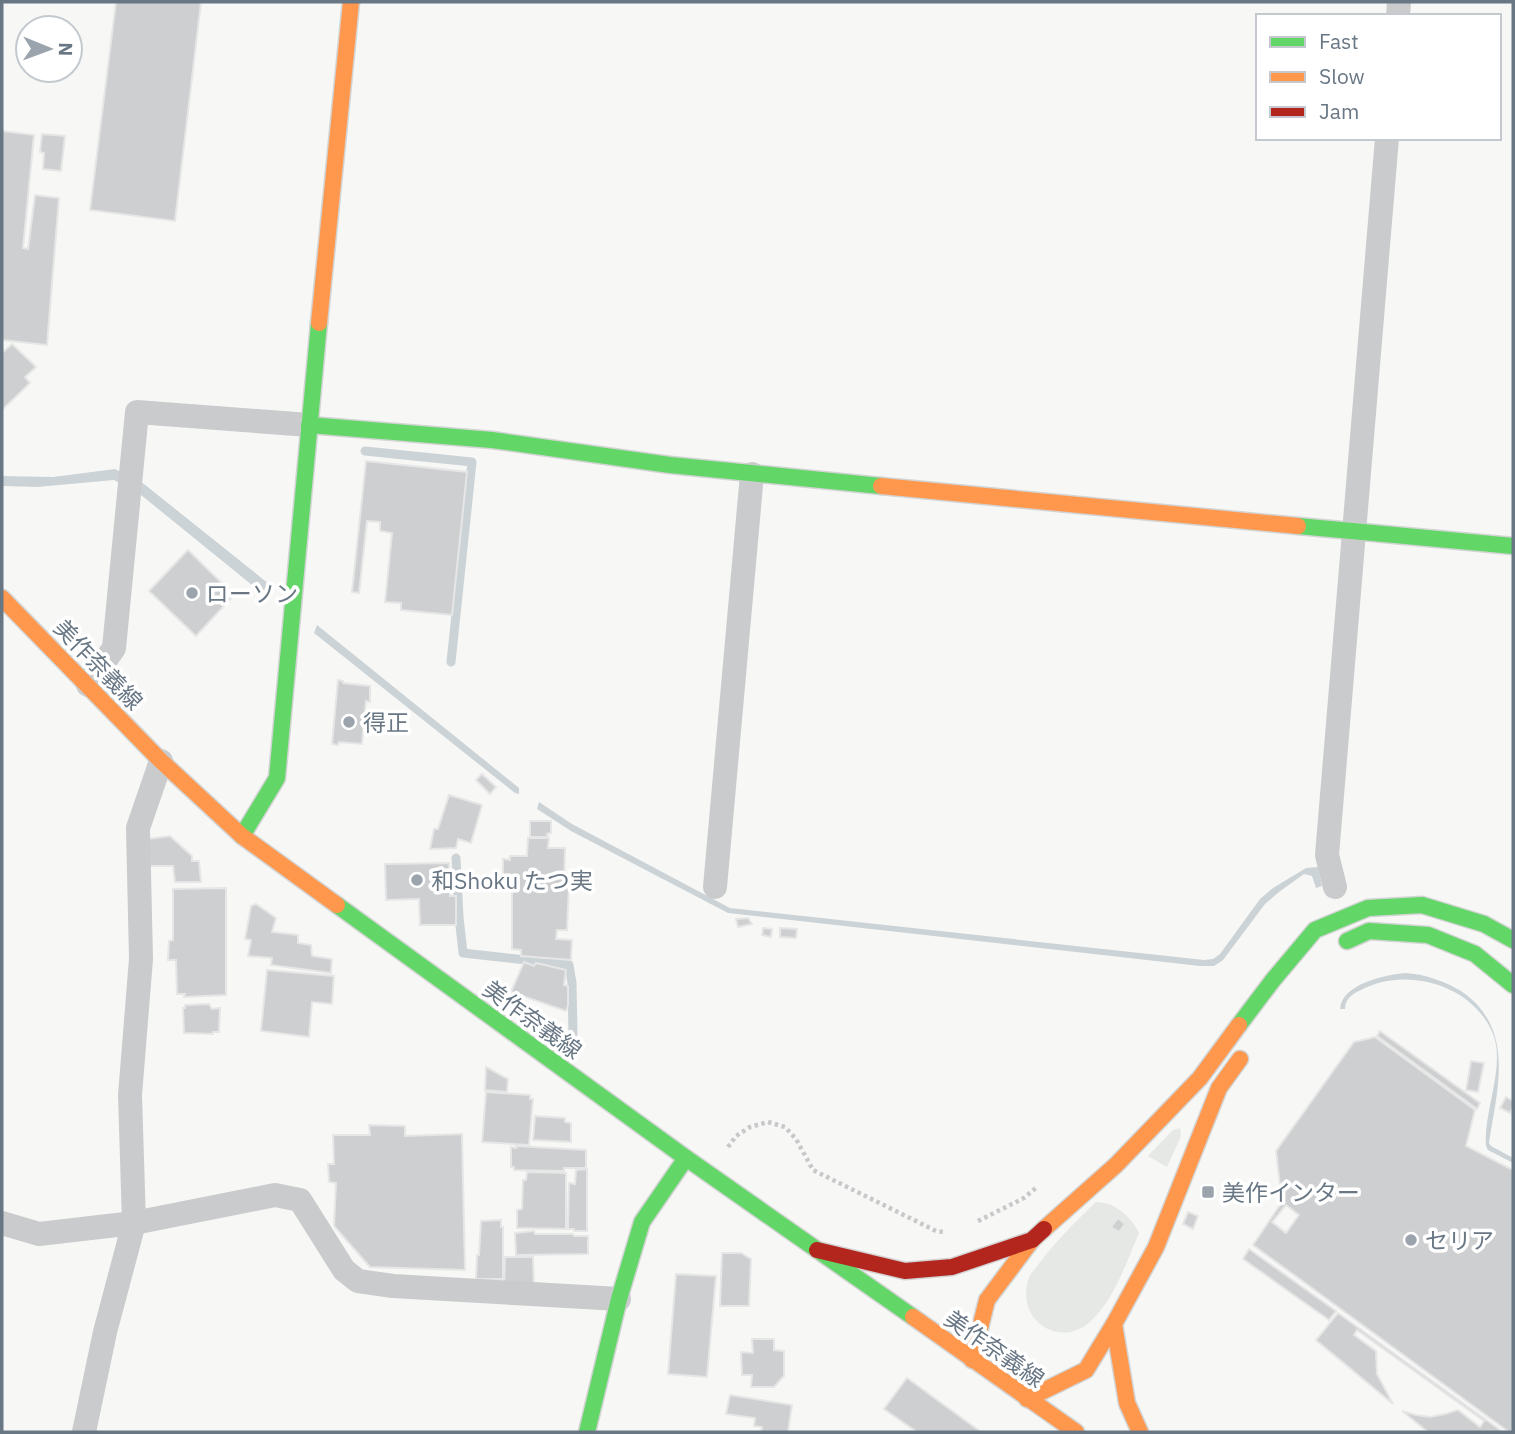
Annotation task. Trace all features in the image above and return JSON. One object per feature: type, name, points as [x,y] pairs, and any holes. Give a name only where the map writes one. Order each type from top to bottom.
[{"type":"main road","points":[[242,836],[276,778],[351,2]]},
{"type":"main road","points":[[309,425],[492,440],[752,474],[1513,546]]},
{"type":"main road","name":"美作奈義線","points":[[2,598],[161,761],[242,836],[686,1158],[1076,1432]]},
{"type":"main road","points":[[972,1360],[987,1300],[1032,1240],[1116,1166],[1200,1077],[1273,980],[1315,930],[1368,908],[1422,905],[1484,924],[1513,940]]},
{"type":"main road","points":[[1335,946],[1369,931],[1428,935],[1475,954],[1513,985]]},
{"type":"main road","points":[[1027,1399],[1086,1370],[1156,1247],[1219,1088],[1248,1047]]},
{"type":"main road","points":[[587,1432],[619,1299],[642,1222],[686,1158]]},
{"type":"main road","points":[[817,1250],[905,1271],[952,1267],[1032,1240]]},
{"type":"main road","points":[[1114,1324],[1127,1403],[1140,1432]]},
{"type":"street","points":[[1335,887],[1327,855],[1387,140]]},
{"type":"street","points":[[88,685],[114,648],[137,412],[309,425]]},
{"type":"street","points":[[715,887],[752,474]]},
{"type":"street","points":[[84,1432],[105,1332],[134,1223],[130,1095],[141,959],[138,828],[161,761]]},
{"type":"street","points":[[2,1223],[38,1234],[134,1223],[275,1195],[300,1200],[344,1270],[358,1281],[393,1286],[619,1299]]},
{"type":"path","points":[[709,1174],[736,1136],[750,1127],[768,1122],[785,1127],[796,1139],[813,1170],[936,1231],[953,1233]]},
{"type":"path","points":[[976,1222],[1024,1198],[1044,1181]]},
{"type":"shaded area","points":[[115,469],[144,484],[269,584],[262,593],[141,495],[114,480],[37,487],[2,486],[2,476],[53,477]]},
{"type":"shaded area","points":[[317,625],[519,788],[519,794],[314,633]]},
{"type":"shaded area","points":[[539,802],[572,824],[730,908],[1204,960],[1213,959],[1220,954],[1260,899],[1273,888],[1306,868],[1318,867],[1322,886],[1316,888],[1312,876],[1304,874],[1265,904],[1223,960],[1214,966],[1200,966],[728,913],[571,831],[537,809]]},
{"type":"shaded area","points":[[1405,973],[1434,979],[1461,991],[1478,1006],[1489,1022],[1496,1040],[1499,1059],[1489,1143],[1513,1158],[1513,1163],[1488,1150],[1486,1146],[1496,1075],[1496,1047],[1493,1034],[1483,1017],[1470,1003],[1436,984],[1397,980],[1378,983],[1352,995],[1345,1009],[1340,1009],[1348,993],[1365,982]]},
{"type":"shaded area","points":[[1180,1128],[1181,1136],[1167,1167],[1148,1156],[1173,1130]]},
{"type":"shaded area","points":[[1096,1202],[1109,1204],[1121,1211],[1139,1233],[1119,1280],[1099,1312],[1079,1329],[1066,1333],[1053,1331],[1042,1326],[1028,1306],[1026,1293],[1029,1278],[1058,1240]]},
{"type":"building","points":[[116,2],[201,2],[175,221],[90,210]]},
{"type":"building","points":[[2,131],[34,135],[23,248],[28,249],[35,195],[59,198],[47,345],[2,340]]},
{"type":"building","points":[[42,134],[65,136],[61,171],[43,169],[44,153],[40,152]]},
{"type":"building","points":[[12,344],[36,367],[25,377],[30,383],[2,410],[2,353]]},
{"type":"building","points":[[366,461],[467,472],[452,615],[401,610],[401,603],[385,602],[392,533],[380,531],[380,522],[367,521],[359,593],[352,592]]},
{"type":"building","name":"ローソン","points":[[188,550],[234,595],[196,636],[149,591]]},
{"type":"building","name":"得正","points":[[338,680],[370,686],[370,702],[366,701],[362,744],[332,744]]},
{"type":"building","points":[[482,774],[496,787],[490,794],[476,780]]},
{"type":"building","points":[[449,795],[482,805],[471,843],[458,839],[456,848],[430,849],[434,829],[438,829]]},
{"type":"building","points":[[530,821],[551,821],[551,833],[547,834],[548,837],[530,837]]},
{"type":"building","points":[[170,836],[192,856],[192,861],[199,861],[201,882],[175,882],[173,866],[150,866],[147,839]]},
{"type":"building","points":[[528,838],[549,838],[548,848],[565,848],[564,887],[569,887],[567,930],[557,930],[556,939],[572,940],[571,960],[521,956],[521,950],[512,949],[512,889],[503,889],[503,859],[510,860],[510,856],[527,856]]},
{"type":"building","name":"和Shoku たつ実","points":[[449,863],[450,896],[456,896],[456,925],[420,925],[419,899],[386,900],[385,864]]},
{"type":"building","points":[[226,888],[226,995],[184,997],[185,994],[177,994],[176,960],[168,960],[169,941],[173,940],[173,889]]},
{"type":"building","points":[[256,904],[276,918],[272,932],[298,935],[298,943],[311,945],[312,956],[332,959],[331,973],[271,965],[272,958],[248,956],[251,940],[245,939],[251,906]]},
{"type":"building","points":[[748,918],[752,924],[738,927],[736,919]]},
{"type":"building","points":[[763,928],[772,929],[771,937],[762,935]]},
{"type":"building","points":[[780,928],[797,929],[796,938],[780,937]]},
{"type":"building","points":[[524,962],[566,970],[566,1011],[511,992]]},
{"type":"building","points":[[267,970],[334,976],[332,1004],[312,1002],[309,1037],[261,1031]]},
{"type":"building","points":[[209,1004],[212,1009],[220,1008],[219,1032],[184,1033],[185,1005]]},
{"type":"building","points":[[1380,1031],[1480,1103],[1477,1109],[1377,1036]]},
{"type":"building","points":[[1375,1037],[1475,1110],[1466,1146],[1513,1170],[1513,1432],[1509,1432],[1253,1245],[1282,1202],[1276,1151],[1354,1042]],"holes":[[[1286,1205],[1299,1215],[1286,1233],[1272,1222]]]},
{"type":"building","points":[[1471,1061],[1484,1063],[1478,1092],[1466,1090]]},
{"type":"building","points":[[486,1067],[508,1079],[507,1092],[485,1090]]},
{"type":"building","points":[[486,1092],[530,1095],[530,1099],[533,1099],[529,1145],[482,1142]]},
{"type":"building","points":[[1506,1097],[1513,1101],[1510,1113],[1500,1108]]},
{"type":"building","points":[[535,1116],[565,1118],[565,1122],[571,1123],[571,1142],[533,1140]]},
{"type":"building","points":[[369,1125],[405,1126],[405,1136],[462,1134],[465,1270],[370,1267],[334,1226],[336,1183],[329,1182],[328,1164],[334,1164],[333,1135],[370,1135]]},
{"type":"building","points":[[511,1147],[586,1150],[586,1168],[564,1168],[564,1171],[514,1170],[514,1167],[511,1167]]},
{"type":"building","points":[[587,1169],[587,1231],[574,1231],[568,1229],[569,1183],[575,1184],[576,1170]]},
{"type":"building","points":[[527,1172],[566,1173],[566,1229],[517,1228],[517,1210],[522,1209],[523,1180],[526,1180]]},
{"type":"building","points":[[1188,1212],[1198,1216],[1193,1229],[1183,1224]]},
{"type":"building","points":[[1118,1218],[1125,1224],[1119,1232],[1111,1227]]},
{"type":"building","points":[[501,1220],[503,1279],[476,1279],[481,1221]]},
{"type":"building","points":[[534,1231],[535,1234],[588,1236],[588,1254],[516,1255],[515,1233]]},
{"type":"building","points":[[1249,1249],[1336,1311],[1329,1320],[1243,1259]]},
{"type":"building","points":[[722,1253],[741,1253],[751,1259],[749,1306],[720,1306]]},
{"type":"building","points":[[505,1257],[533,1257],[534,1284],[504,1285]]},
{"type":"building","points":[[676,1274],[716,1276],[707,1377],[668,1374]]},
{"type":"building","points":[[1338,1313],[1503,1432],[1428,1432],[1402,1411],[1430,1417],[1458,1410],[1480,1427],[1484,1421],[1357,1330],[1354,1335],[1376,1351],[1377,1374],[1393,1404],[1316,1340]]},
{"type":"building","points":[[752,1339],[774,1339],[774,1350],[784,1351],[784,1376],[774,1387],[751,1387],[752,1375],[742,1375],[741,1352],[753,1353]]},
{"type":"building","points":[[907,1378],[981,1432],[917,1432],[884,1409]]},
{"type":"building","points":[[730,1395],[792,1405],[788,1432],[761,1432],[762,1427],[754,1426],[755,1418],[726,1414]]},
{"type":"waterway","points":[[365,451],[472,462],[451,662]]},
{"type":"waterway","points":[[456,858],[463,953],[569,965],[573,1034]]},
{"type":"traffic: fast","points":[[242,836],[277,778],[319,323]]},
{"type":"traffic: fast","points":[[309,425],[492,440],[670,465],[881,486]]},
{"type":"traffic: fast","points":[[1298,526],[1513,546]]},
{"type":"traffic: fast","points":[[337,905],[686,1158],[913,1317]]},
{"type":"traffic: fast","points":[[1239,1025],[1315,930],[1368,908],[1422,905],[1484,924],[1513,940]]},
{"type":"traffic: fast","points":[[1347,941],[1369,931],[1428,935],[1475,954],[1513,985]]},
{"type":"traffic: fast","points":[[587,1432],[619,1299],[642,1222],[686,1158]]},
{"type":"traffic: slow","points":[[319,323],[351,2]]},
{"type":"traffic: slow","points":[[881,486],[1298,526]]},
{"type":"traffic: slow","points":[[2,598],[161,761],[242,836],[337,905]]},
{"type":"traffic: slow","points":[[1044,1229],[1116,1165],[1200,1078],[1239,1025]]},
{"type":"traffic: slow","points":[[1027,1399],[1086,1370],[1156,1247],[1219,1088],[1240,1059]]},
{"type":"traffic: slow","points":[[972,1360],[987,1300],[1032,1240]]},
{"type":"traffic: slow","points":[[913,1317],[1076,1432]]},
{"type":"traffic: slow","points":[[1114,1324],[1127,1403],[1140,1432]]},
{"type":"traffic: jam","points":[[817,1250],[905,1271],[952,1267],[1032,1240],[1044,1229]]},
{"type":"place","name":"ローソン","points":[[192,593]]},
{"type":"place","name":"得正","points":[[349,722]]},
{"type":"place","name":"和Shoku たつ実","points":[[417,880]]},
{"type":"place","name":"美作インター","points":[[1208,1192]]},
{"type":"place","name":"セリア","points":[[1411,1240]]}]
